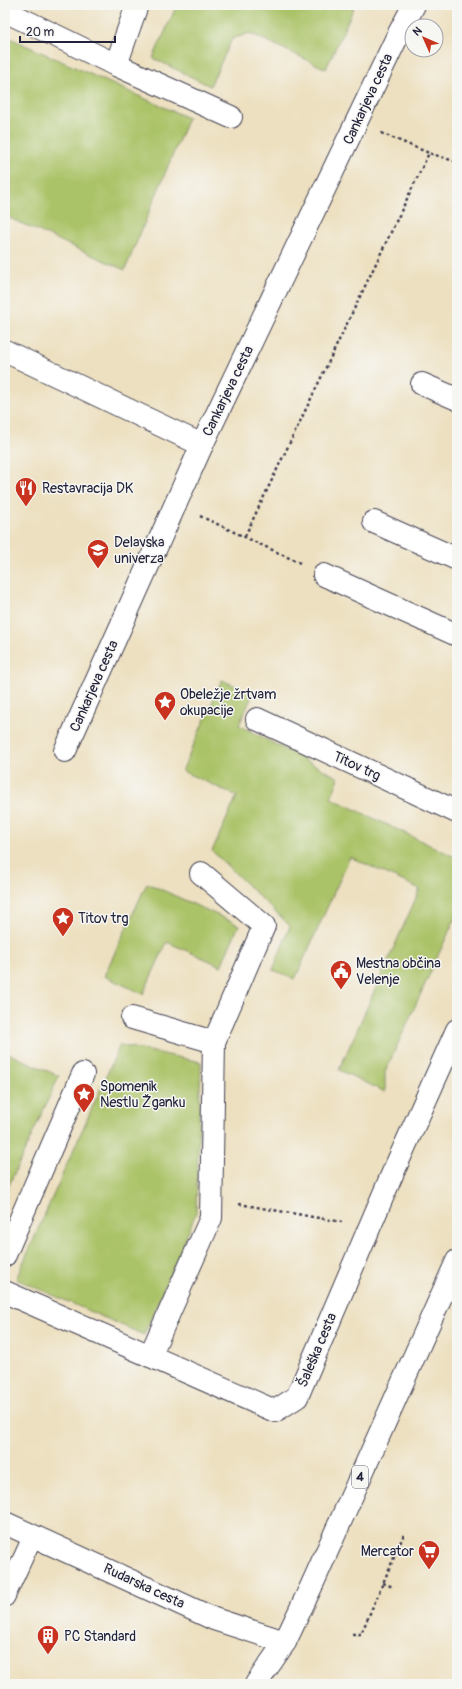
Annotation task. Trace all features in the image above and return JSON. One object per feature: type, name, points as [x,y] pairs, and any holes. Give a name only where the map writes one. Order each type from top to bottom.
[{"type":"street","points":[[116,65],[137,5]]},
{"type":"street","name":"Cankarjeva cesta","points":[[65,751],[202,445],[398,35],[414,5]]},
{"type":"street","points":[[5,10],[116,65],[231,117]]},
{"type":"street","points":[[5,351],[202,445]]},
{"type":"street","points":[[422,384],[457,399]]},
{"type":"street","points":[[374,522],[457,559]]},
{"type":"street","points":[[324,575],[457,635]]},
{"type":"street","name":"Titov trg","points":[[257,719],[457,812]]},
{"type":"street","points":[[150,1356],[210,1218],[214,1042],[264,926],[201,873]]},
{"type":"street","points":[[132,1018],[214,1042]]},
{"type":"street","name":"Šaleška cesta","points":[[5,1292],[275,1412],[297,1397],[457,1030]]},
{"type":"street","points":[[5,1255],[83,1074]]},
{"type":"street","name":"4","points":[[256,1684],[285,1642],[457,1261]]},
{"type":"street","name":"Rudarska cesta","points":[[5,1523],[214,1618],[285,1642]]},
{"type":"street","points":[[276,1684],[285,1642]]},
{"type":"lane","points":[[5,1597],[33,1536]]},
{"type":"path","points":[[357,122],[429,153],[457,162]]},
{"type":"path","points":[[245,536],[429,153]]},
{"type":"path","points":[[176,505],[245,536],[324,575]]},
{"type":"path","points":[[211,1199],[370,1227]]},
{"type":"path","points":[[352,1634],[361,1634],[405,1532]]},
{"type":"path","points":[[383,1583],[393,1587]]},
{"type":"green space","points":[[177,5],[355,5],[326,69],[250,33],[232,39],[210,86],[153,58]]},
{"type":"green space","points":[[5,36],[188,118],[125,270],[5,216]]},
{"type":"green space","points":[[222,680],[253,694],[239,725],[339,778],[331,798],[457,858],[457,914],[385,1072],[385,1092],[339,1070],[420,889],[350,857],[295,979],[273,970],[290,926],[212,851],[237,796],[182,771]]},
{"type":"green space","points":[[147,883],[239,925],[221,966],[167,942],[143,994],[104,976]]},
{"type":"green space","points":[[120,1045],[201,1062],[196,1213],[144,1335],[16,1279]]},
{"type":"green space","points":[[5,1052],[59,1076],[5,1194]]},
{"type":"place","name":"Restavracija DK","points":[[26,508]]},
{"type":"place","name":"Delavska univerza","points":[[98,570]]},
{"type":"place","name":"Obeležje žrtvam okupacije","points":[[165,722]]},
{"type":"place","name":"Titov trg","points":[[63,938]]},
{"type":"place","name":"Mestna občina Velenje","points":[[341,990]]},
{"type":"place","name":"Spomenik Nestlu Žganku","points":[[84,1114]]},
{"type":"place","name":"Mercator","points":[[429,1570]]},
{"type":"place","name":"PC Standard","points":[[48,1656]]}]
